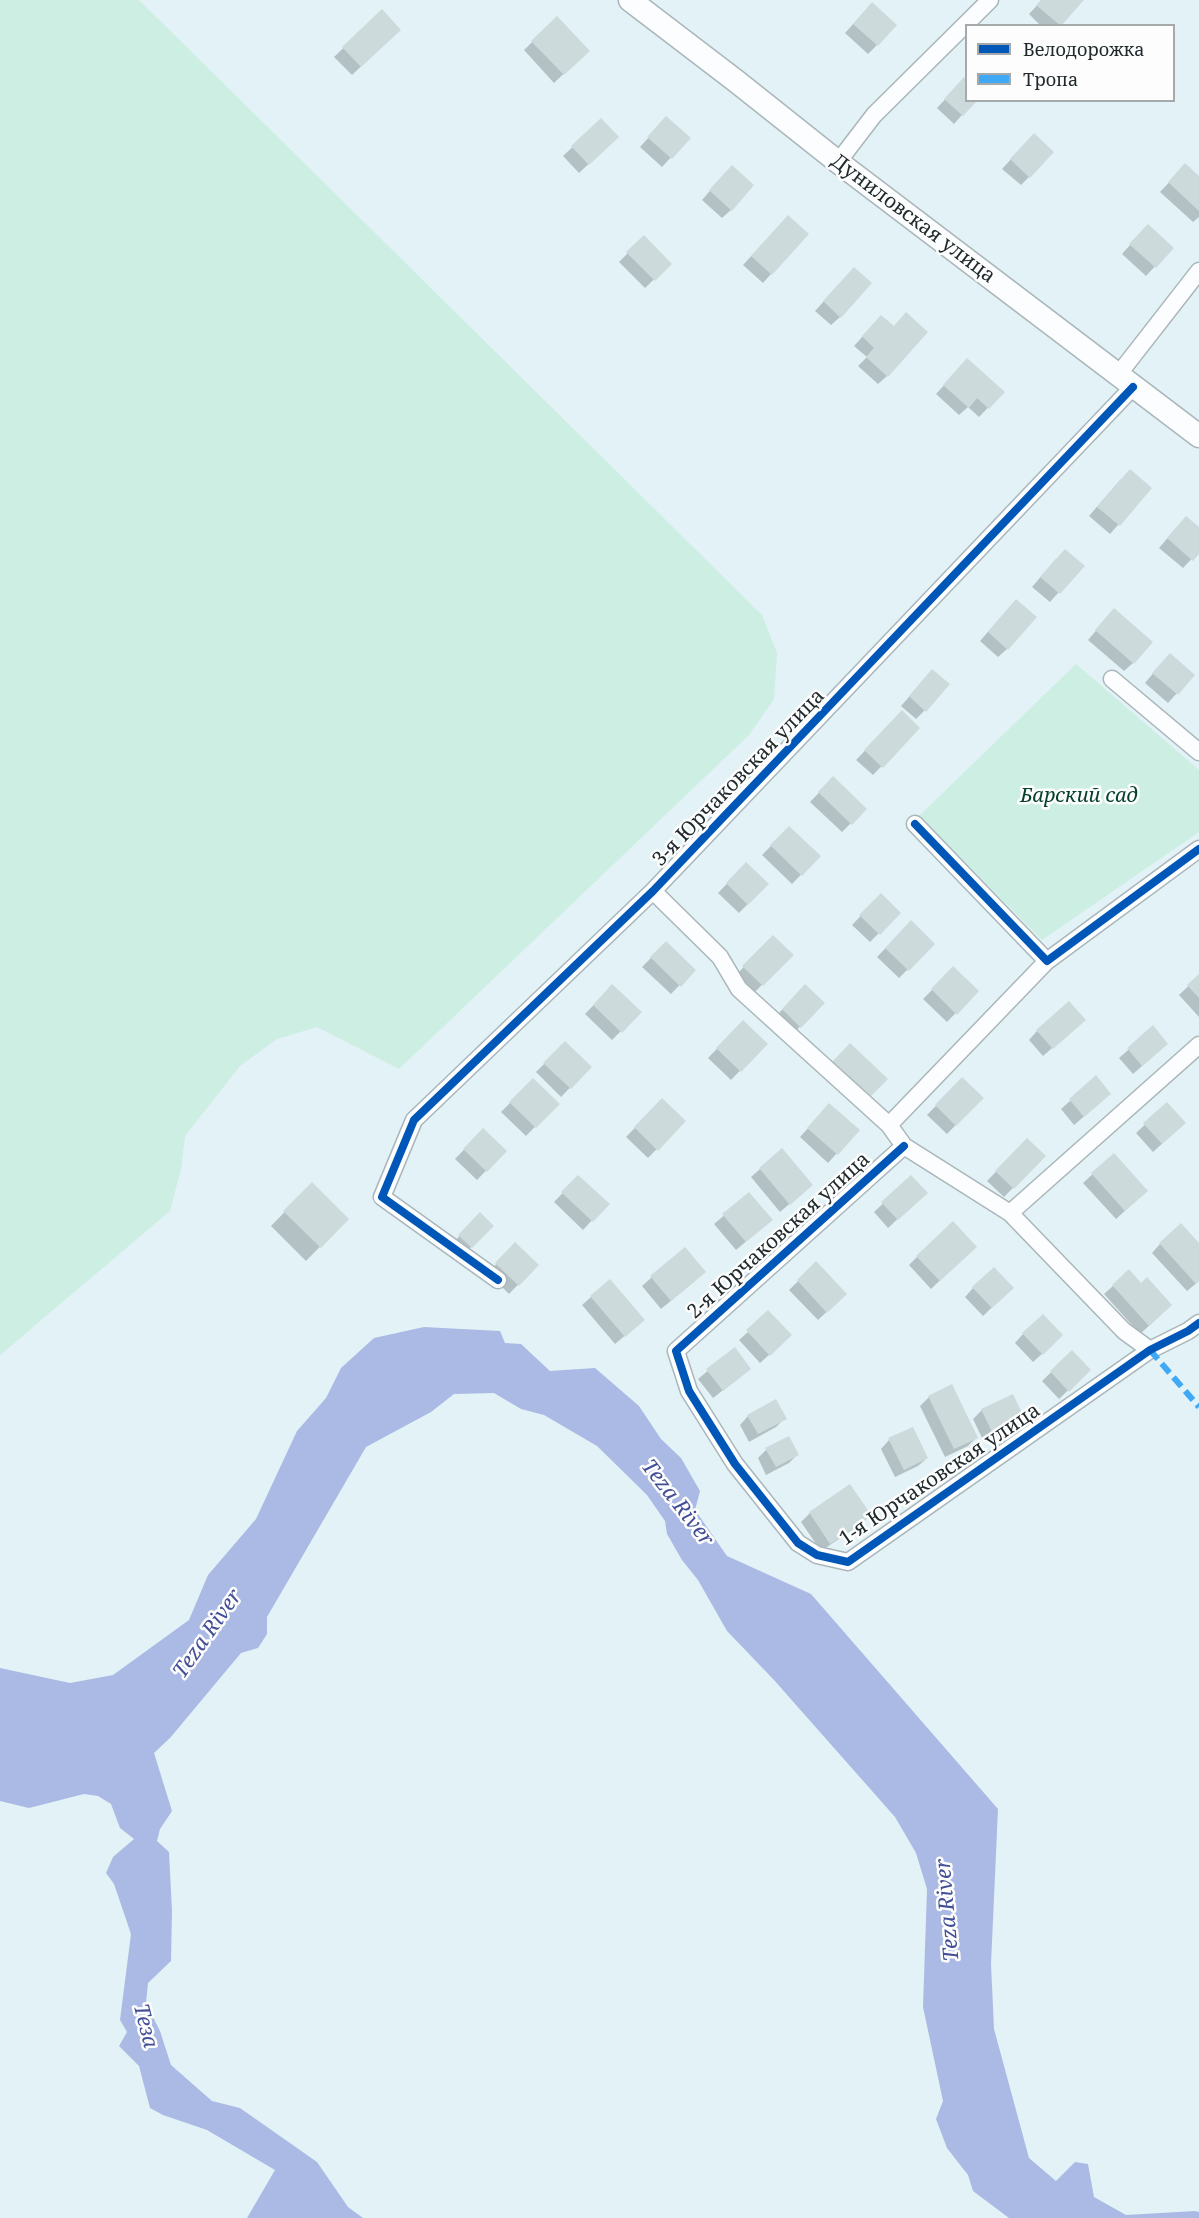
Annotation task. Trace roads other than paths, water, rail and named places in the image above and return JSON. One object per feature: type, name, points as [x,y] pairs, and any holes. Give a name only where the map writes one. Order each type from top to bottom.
[{"type":"main road","name":"Дуниловская улица","points":[[630,0],[838,162],[1199,436]]},
{"type":"street","points":[[966,24],[990,0]]},
{"type":"street","points":[[838,162],[874,115],[965,25]]},
{"type":"street","name":"3-я Юрчаковская улица","points":[[498,1280],[382,1197],[414,1120],[653,891],[1126,381],[1199,271]]},
{"type":"street","points":[[1112,679],[1199,752]]},
{"type":"street","points":[[915,824],[1047,961]]},
{"type":"street","points":[[889,1125],[1047,961],[1199,849]]},
{"type":"street","points":[[653,891],[720,957],[739,989],[889,1125],[904,1146],[1010,1213],[1124,1331],[1150,1350]]},
{"type":"street","points":[[1010,1213],[1199,1045]]},
{"type":"street","name":"2-я Юрчаковская улица","points":[[676,1351],[904,1146]]},
{"type":"street","name":"1-я Юрчаковская улица","points":[[676,1351],[689,1390],[735,1464],[798,1543],[817,1555],[848,1562],[1150,1350],[1199,1323]]},
{"type":"water","points":[[424,1327],[500,1331],[505,1343],[521,1344],[550,1371],[595,1368],[639,1406],[661,1439],[681,1458],[700,1491],[695,1510],[727,1556],[811,1594],[998,1809],[991,1964],[994,2029],[1029,2158],[1056,2181],[1075,2162],[1088,2164],[1094,2197],[1126,2215],[1195,2211],[1199,2212],[1199,2218],[1009,2218],[973,2191],[968,2175],[947,2148],[936,2119],[943,2101],[923,2007],[927,1889],[916,1853],[895,1817],[774,1680],[727,1631],[698,1580],[682,1560],[667,1534],[665,1521],[647,1495],[597,1446],[544,1415],[521,1409],[494,1393],[454,1394],[431,1412],[366,1447],[267,1617],[267,1634],[258,1648],[241,1653],[170,1738],[154,1753],[172,1811],[160,1829],[157,1841],[169,1852],[172,1911],[171,1961],[148,1983],[146,2003],[160,2031],[171,2065],[212,2101],[240,2108],[317,2162],[348,2207],[363,2218],[247,2218],[275,2170],[207,2130],[163,2115],[150,2108],[139,2066],[119,2046],[127,2032],[120,2020],[131,1934],[114,1884],[106,1873],[113,1857],[134,1839],[120,1828],[111,1804],[98,1796],[84,1794],[29,1808],[0,1801],[0,1668],[70,1683],[113,1675],[189,1620],[208,1575],[256,1519],[297,1431],[326,1398],[341,1368],[374,1338]]},
{"type":"park label","name":"Барский сад","points":[[1079,796]]},
{"type":"water label","name":"Teza River","points":[[677,1503]]},
{"type":"water label","name":"Teza River","points":[[208,1634]]},
{"type":"water label","name":"Teza River","points":[[948,1910]]},
{"type":"water label","name":"Теза","points":[[145,2026]]}]
